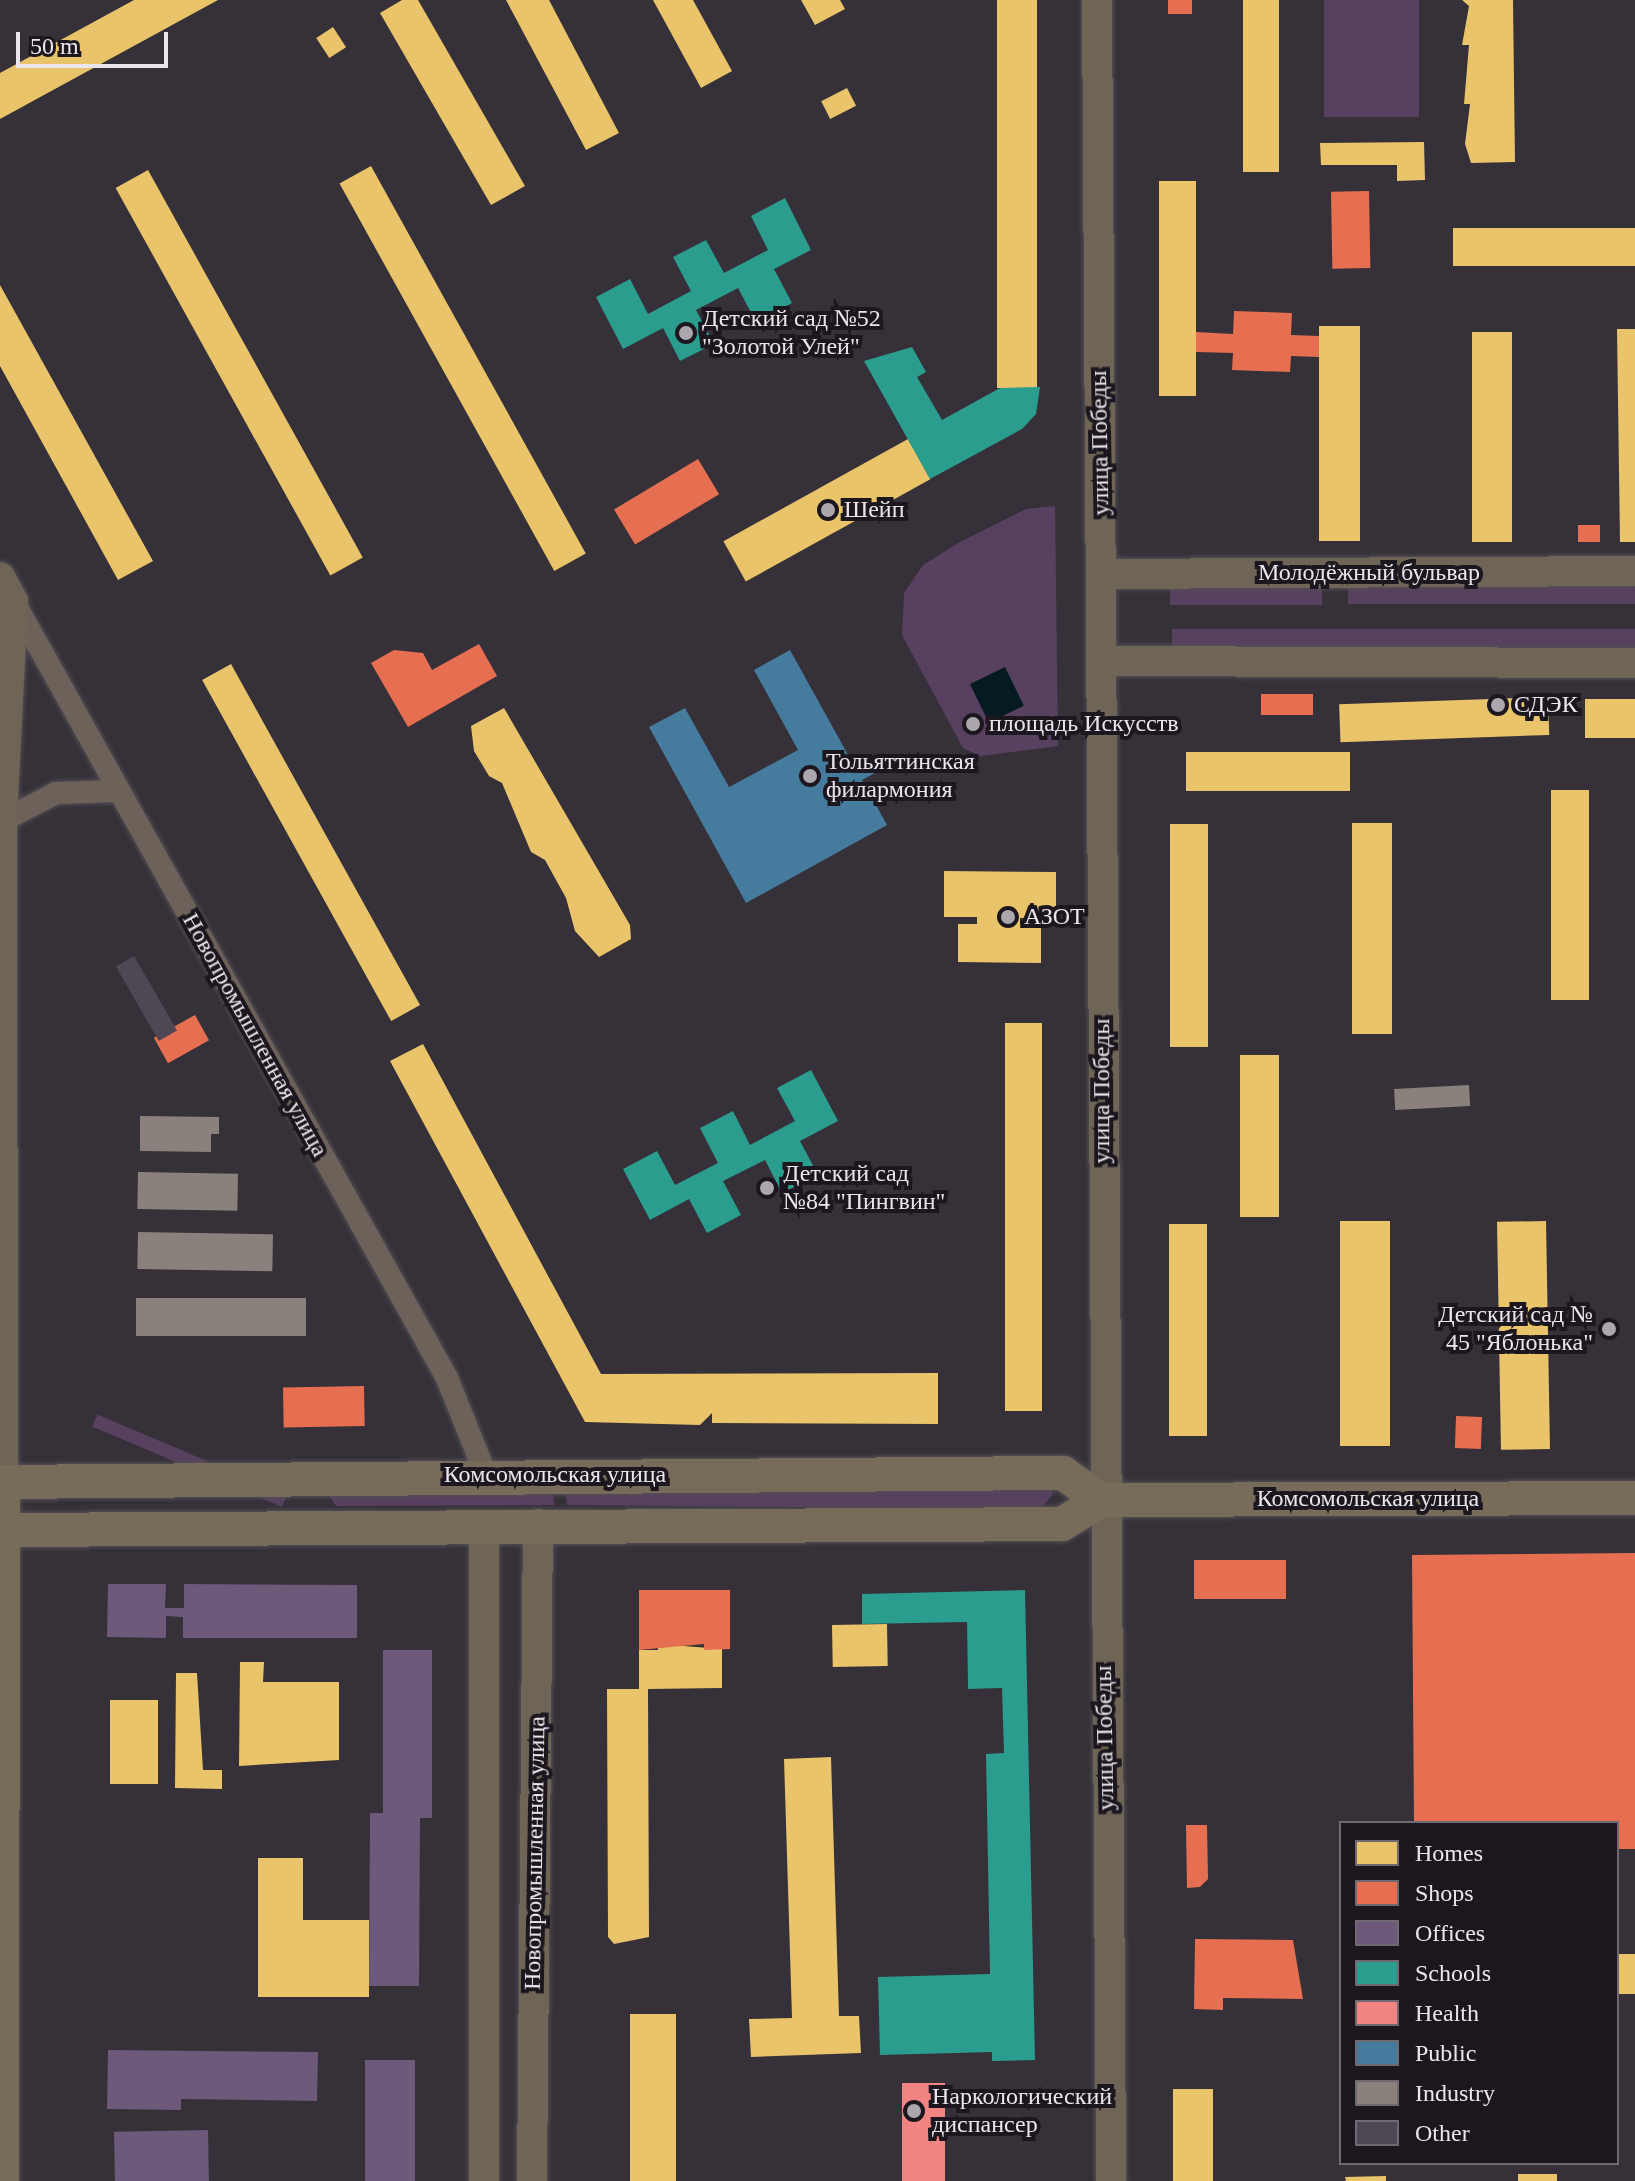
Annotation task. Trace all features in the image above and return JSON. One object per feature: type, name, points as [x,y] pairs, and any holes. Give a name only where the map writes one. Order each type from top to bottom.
[{"type":"main road","name":"улица Победы","points":[[1097,0],[1104,661],[1101,1500],[1111,2181]]},
{"type":"main road","name":"Молодёжный бульвар","points":[[1102,574],[1635,571]]},
{"type":"main road","points":[[2,2181],[2,821],[7,589]]},
{"type":"main road","points":[[1104,661],[1635,663]]},
{"type":"main road","name":"Комсомольская улица","points":[[2,1482],[486,1475],[1063,1473],[1101,1500]]},
{"type":"main road","points":[[306,1477],[307,1527]]},
{"type":"main road","name":"Комсомольская улица","points":[[2,1530],[538,1524],[1062,1524],[1101,1500],[1635,1498]]},
{"type":"main road","name":"Новопромышленная улица","points":[[532,2181],[538,1524]]},
{"type":"main road","name":"Новопромышленная улица","points":[[484,1525],[484,2181]]},
{"type":"street","name":"Новопромышленная улица","points":[[7,589],[116,791],[447,1378],[486,1475]]},
{"type":"street","points":[[2,821],[56,793],[116,791]]},
{"type":"shaded area","points":[[1324,0],[1419,0],[1419,117],[1324,117]]},
{"type":"shaded area","points":[[1055,506],[1058,746],[980,756],[963,748],[902,635],[904,593],[923,565],[960,542],[1026,509]]},
{"type":"shaded area","points":[[1348,584],[1635,584],[1635,604],[1348,604]]},
{"type":"shaded area","points":[[1170,586],[1322,586],[1322,605],[1170,605]]},
{"type":"shaded area","points":[[1172,629],[1635,629],[1635,648],[1172,648]]},
{"type":"shaded area","points":[[97,1415],[287,1495],[282,1507],[92,1426]]},
{"type":"shaded area","points":[[553,1485],[554,1505],[336,1506],[329,1496]]},
{"type":"shaded area","points":[[565,1485],[1050,1489],[1053,1494],[1041,1509],[567,1505]]},
{"type":"water","points":[[1005,667],[1024,706],[989,723],[970,684]]},
{"type":"building: Homes","points":[[134,0],[218,0],[0,119],[0,73]]},
{"type":"building: Homes","points":[[402,0],[418,0],[525,186],[491,205],[380,13]]},
{"type":"building: Homes","points":[[506,0],[549,0],[619,133],[586,150]]},
{"type":"building: Homes","points":[[653,0],[693,0],[732,71],[701,88]]},
{"type":"building: Homes","points":[[801,0],[840,0],[845,9],[815,25]]},
{"type":"building: Homes","points":[[997,0],[1037,0],[1037,388],[997,388]]},
{"type":"building: Homes","points":[[1243,0],[1279,0],[1279,172],[1243,172]]},
{"type":"building: Homes","points":[[1462,0],[1513,0],[1515,162],[1471,163],[1465,144],[1470,104],[1464,104],[1469,45],[1462,45],[1469,6]]},
{"type":"building: Homes","points":[[333,27],[346,47],[329,58],[316,38]]},
{"type":"building: Homes","points":[[847,88],[856,106],[830,119],[821,101]]},
{"type":"building: Homes","points":[[1424,142],[1425,180],[1397,181],[1397,165],[1321,165],[1320,143]]},
{"type":"building: Homes","points":[[371,166],[586,553],[554,571],[340,183]]},
{"type":"building: Homes","points":[[148,170],[363,557],[330,575],[116,188]]},
{"type":"building: Homes","points":[[1159,181],[1196,181],[1196,396],[1159,396]]},
{"type":"building: Homes","points":[[1453,228],[1635,228],[1635,266],[1453,266]]},
{"type":"building: Homes","points":[[0,285],[153,561],[118,580],[0,366]]},
{"type":"building: Homes","points":[[1319,326],[1360,326],[1360,541],[1319,541]]},
{"type":"building: Homes","points":[[1617,329],[1635,329],[1635,542],[1620,542]]},
{"type":"building: Homes","points":[[1472,332],[1512,332],[1512,542],[1472,542]]},
{"type":"building: Homes","points":[[908,439],[930,479],[746,582],[723,541]]},
{"type":"building: Homes","points":[[231,664],[420,1005],[391,1021],[202,680]]},
{"type":"building: Homes","points":[[1548,697],[1549,735],[1340,742],[1339,704]]},
{"type":"building: Homes","points":[[1585,699],[1635,699],[1635,738],[1585,738]]},
{"type":"building: Homes","points":[[504,708],[630,925],[631,939],[599,957],[575,931],[566,898],[545,860],[531,852],[502,783],[489,776],[474,751],[471,726]]},
{"type":"building: Homes","points":[[1186,752],[1350,752],[1350,791],[1186,791]]},
{"type":"building: Homes","points":[[1551,790],[1589,790],[1589,1000],[1551,1000]]},
{"type":"building: Homes","points":[[1352,823],[1392,823],[1392,1034],[1352,1034]]},
{"type":"building: Homes","points":[[1170,824],[1208,824],[1208,1047],[1170,1047]]},
{"type":"building: Homes","name":"АЗОТ","points":[[944,871],[1056,872],[1056,918],[1020,918],[1020,924],[1041,924],[1041,963],[958,962],[958,924],[977,924],[977,917],[944,917]]},
{"type":"building: Homes","points":[[1005,1023],[1042,1023],[1042,1411],[1005,1411]]},
{"type":"building: Homes","points":[[423,1044],[601,1374],[938,1373],[938,1424],[712,1423],[712,1413],[700,1425],[585,1422],[390,1061]]},
{"type":"building: Homes","points":[[1240,1055],[1279,1055],[1279,1217],[1240,1217]]},
{"type":"building: Homes","points":[[1340,1221],[1390,1221],[1390,1446],[1340,1446]]},
{"type":"building: Homes","points":[[1546,1221],[1550,1449],[1501,1450],[1497,1222]]},
{"type":"building: Homes","points":[[1169,1224],[1207,1224],[1207,1436],[1169,1436]]},
{"type":"building: Homes","points":[[887,1624],[888,1666],[833,1667],[832,1625]]},
{"type":"building: Homes","points":[[658,1644],[722,1649],[722,1688],[648,1689],[649,1937],[614,1944],[608,1937],[607,1689],[639,1689],[639,1650],[658,1650]]},
{"type":"building: Homes","points":[[240,1662],[264,1662],[263,1682],[339,1682],[339,1760],[239,1766]]},
{"type":"building: Homes","points":[[176,1673],[197,1673],[203,1770],[222,1770],[222,1789],[175,1788]]},
{"type":"building: Homes","points":[[110,1700],[158,1700],[158,1784],[110,1784]]},
{"type":"building: Homes","points":[[831,1757],[839,2016],[859,2016],[861,2053],[751,2057],[749,2019],[792,2018],[784,1759]]},
{"type":"building: Homes","points":[[258,1858],[303,1858],[303,1920],[369,1920],[369,1997],[258,1997]]},
{"type":"building: Homes","points":[[1619,1954],[1635,1954],[1635,1994],[1619,1994]]},
{"type":"building: Homes","points":[[630,2014],[676,2014],[676,2181],[630,2181]]},
{"type":"building: Homes","points":[[1173,2089],[1213,2089],[1213,2181],[1173,2181]]},
{"type":"building: Homes","points":[[1518,2174],[1557,2174],[1557,2181],[1518,2181]]},
{"type":"building: Homes","points":[[1386,2176],[1386,2181],[1346,2181],[1345,2177]]},
{"type":"building: Shops","points":[[1168,0],[1192,0],[1192,14],[1168,14]]},
{"type":"building: Shops","points":[[1369,191],[1370,268],[1332,269],[1331,192]]},
{"type":"building: Shops","points":[[1234,311],[1292,313],[1291,335],[1319,336],[1319,357],[1291,356],[1290,372],[1232,370],[1233,353],[1196,352],[1196,332],[1233,334]]},
{"type":"building: Shops","points":[[698,459],[719,494],[635,545],[614,509]]},
{"type":"building: Shops","points":[[1578,525],[1600,525],[1600,542],[1578,542]]},
{"type":"building: Shops","points":[[479,644],[497,676],[408,727],[371,663],[394,650],[423,653],[432,670]]},
{"type":"building: Shops","points":[[1261,694],[1313,694],[1313,715],[1261,715]]},
{"type":"building: Shops","points":[[195,1015],[209,1040],[168,1063],[154,1038]]},
{"type":"building: Shops","points":[[364,1386],[365,1426],[284,1427],[283,1387]]},
{"type":"building: Shops","points":[[1456,1416],[1482,1417],[1481,1449],[1455,1448]]},
{"type":"building: Shops","points":[[1635,1553],[1635,1849],[1619,1849],[1619,1821],[1414,1821],[1412,1555]]},
{"type":"building: Shops","points":[[1194,1560],[1286,1560],[1286,1599],[1194,1599]]},
{"type":"building: Shops","points":[[639,1590],[730,1590],[730,1649],[704,1650],[704,1644],[639,1650]]},
{"type":"building: Shops","points":[[1186,1825],[1207,1825],[1208,1879],[1200,1887],[1187,1888]]},
{"type":"building: Shops","points":[[1195,1939],[1293,1940],[1303,1999],[1223,1998],[1223,2010],[1194,2009]]},
{"type":"building: Offices","points":[[108,1584],[166,1584],[165,1608],[184,1608],[184,1584],[357,1585],[357,1638],[183,1638],[183,1617],[166,1616],[166,1638],[107,1637]]},
{"type":"building: Offices","points":[[383,1650],[432,1650],[432,1818],[420,1818],[419,1986],[369,1986],[370,1813],[383,1813]]},
{"type":"building: Offices","points":[[108,2050],[318,2052],[317,2101],[181,2099],[181,2110],[107,2109]]},
{"type":"building: Offices","points":[[365,2060],[415,2060],[415,2181],[365,2181]]},
{"type":"building: Offices","points":[[208,2130],[209,2181],[115,2181],[114,2132]]},
{"type":"building: Schools","points":[[785,198],[811,250],[774,269],[792,303],[756,322],[738,288],[696,310],[714,344],[680,361],[663,328],[623,349],[596,297],[630,279],[648,314],[691,291],[673,257],[706,240],[724,273],[768,250],[751,216]]},
{"type":"building: Schools","points":[[912,347],[926,372],[917,377],[942,420],[1000,388],[1040,387],[1036,414],[1022,429],[930,479],[864,361]]},
{"type":"building: Schools","points":[[811,1070],[838,1121],[800,1141],[818,1175],[782,1193],[765,1160],[723,1181],[741,1215],[707,1233],[689,1199],[650,1220],[623,1169],[657,1151],[675,1185],[718,1163],[700,1128],[733,1111],[750,1145],[795,1121],[777,1088]]},
{"type":"building: Schools","points":[[1025,1590],[1035,2060],[992,2061],[992,2052],[880,2055],[878,1977],[990,1974],[986,1754],[1004,1753],[1002,1688],[968,1689],[967,1622],[862,1624],[862,1594]]},
{"type":"building: Health","points":[[902,2083],[945,2083],[945,2181],[902,2181]]},
{"type":"building: Public","name":"Тольяттинская филармония","points":[[790,650],[852,762],[867,754],[877,772],[862,780],[887,825],[746,903],[649,727],[685,708],[729,787],[798,750],[754,670]]},
{"type":"building: Industry","points":[[1469,1085],[1470,1106],[1395,1110],[1394,1089]]},
{"type":"building: Industry","points":[[140,1116],[219,1117],[219,1134],[211,1134],[211,1152],[140,1151]]},
{"type":"building: Industry","points":[[138,1172],[238,1174],[237,1211],[137,1209]]},
{"type":"building: Industry","points":[[138,1232],[273,1234],[272,1271],[137,1269]]},
{"type":"building: Industry","points":[[136,1298],[306,1298],[306,1336],[136,1336]]},
{"type":"building: Other","points":[[134,956],[177,1030],[159,1041],[116,966]]},
{"type":"place","name":"Детский сад №52 \"Золотой Улей\"","points":[[686,333]]},
{"type":"place","name":"Шейп","points":[[828,510]]},
{"type":"place","name":"СДЭК","points":[[1498,705]]},
{"type":"place","name":"площадь Искусств","points":[[973,724]]},
{"type":"place","name":"Тольяттинская филармония","points":[[810,776]]},
{"type":"place","name":"АЗОТ","points":[[1008,917]]},
{"type":"place","name":"Детский сад №84 \"Пингвин\"","points":[[767,1188]]},
{"type":"place","name":"Детский сад № 45 \"Яблонька\"","points":[[1609,1329]]},
{"type":"place","name":"Наркологический диспансер","points":[[914,2111]]}]
